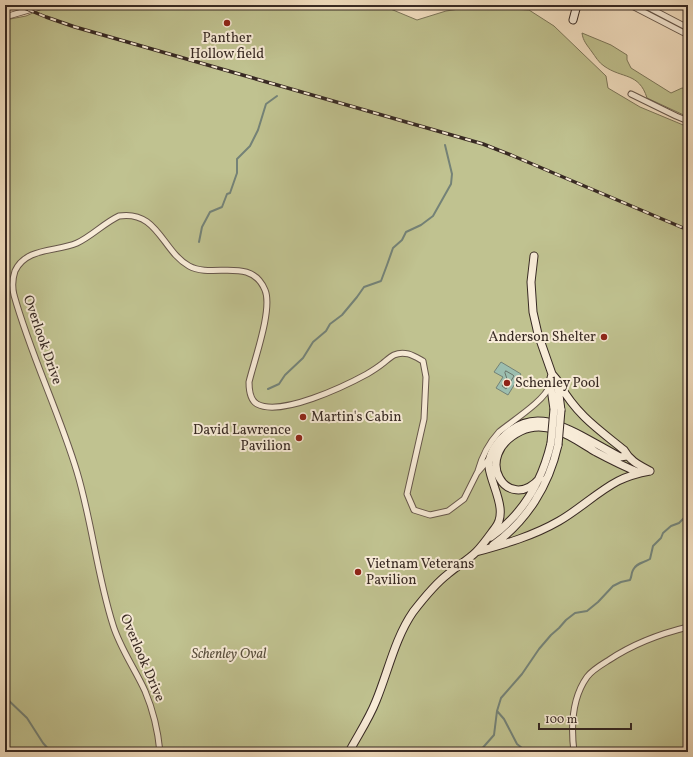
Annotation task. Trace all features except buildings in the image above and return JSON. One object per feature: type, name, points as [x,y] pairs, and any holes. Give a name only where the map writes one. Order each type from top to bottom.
[{"type":"main road","points":[[573,20],[577,5]]},
{"type":"main road","points":[[349,752],[376,703],[401,635],[412,613],[446,575],[476,552],[500,540],[514,528],[533,505],[547,479],[555,456],[557,410],[553,379],[538,334],[533,312],[530,282],[534,256]]},
{"type":"main road","points":[[486,546],[543,530],[561,520],[617,482],[640,473],[650,471],[634,462],[627,456],[624,450],[582,416],[553,379]]},
{"type":"main road","points":[[486,546],[497,526],[499,518],[499,501],[489,468],[490,458],[497,444],[508,432],[520,425],[536,421],[544,421],[559,425],[620,457],[627,456]]},
{"type":"main road","points":[[540,478],[535,484],[519,490],[506,486],[501,481],[496,470],[496,458],[503,446],[520,431],[533,427],[546,427],[559,431],[623,466],[640,473]]},
{"type":"main road","points":[[486,546],[520,510],[533,492],[555,444]]},
{"type":"main road","points":[[617,482],[621,476],[627,456]]},
{"type":"street","points":[[5,17],[46,5]]},
{"type":"street","points":[[630,5],[688,35]]},
{"type":"street","points":[[644,5],[688,28]]},
{"type":"street","points":[[631,94],[688,121]]},
{"type":"street","name":"Overlook Drive","points":[[160,752],[157,730],[145,690],[113,627],[82,490],[66,440],[24,328],[12,288],[14,276],[18,266],[28,256],[67,247],[78,242],[112,219],[119,216],[132,215],[154,227],[182,261],[190,266],[199,270],[230,269],[242,271],[255,278],[263,285],[268,297],[267,312],[249,382],[249,390],[252,398],[257,404],[268,407],[291,405],[330,392],[366,374],[394,355],[408,353],[423,361],[426,377],[424,419],[407,494],[414,510],[430,515],[448,511],[464,500],[478,474],[490,458]]},
{"type":"street","name":"Overlook Drive","points":[[478,474],[486,451],[493,438],[541,399],[548,390],[553,379]]},
{"type":"street","points":[[574,752],[572,729],[574,709],[579,693],[587,677],[599,666],[622,652],[662,634],[688,627]]},
{"type":"green space","name":"Schenley Oval","points":[[51,5],[381,5],[417,20],[446,11],[472,7],[529,10],[554,26],[606,76],[608,88],[640,107],[688,127],[688,752],[5,752],[5,20],[26,16]]},
{"type":"green space","points":[[582,33],[611,45],[627,55],[627,60],[631,68],[671,93],[682,88],[688,89],[688,117],[647,98],[644,90],[635,80],[602,65],[586,43]]},
{"type":"water","name":"Schenley Pool","points":[[501,362],[521,374],[508,395],[496,388],[503,377],[494,372]]},
{"type":"waterway","points":[[199,242],[202,227],[210,212],[222,207],[227,194],[230,193],[237,173],[237,159],[250,146],[258,130],[266,104],[277,96]]},
{"type":"waterway","points":[[268,389],[279,384],[285,375],[303,358],[313,342],[326,331],[330,324],[342,315],[364,287],[381,281],[393,248],[402,240],[406,232],[421,225],[433,216],[451,184],[452,174],[445,145]]},
{"type":"waterway","points":[[479,752],[494,735],[497,711],[501,698],[522,674],[539,649],[551,635],[575,613],[587,611],[613,586],[630,580],[634,568],[640,563],[650,559],[653,546],[661,538],[663,533],[671,526],[679,523],[688,514]]},
{"type":"waterway","points":[[5,697],[27,718],[43,743],[51,752]]},
{"type":"waterway","points":[[497,711],[504,719],[517,744],[527,752]]},
{"type":"railway","points":[[17,5],[75,27],[483,144],[688,230]]},
{"type":"place","name":"Panther Hollow field","points":[[227,23]]},
{"type":"place","name":"Anderson Shelter","points":[[604,337]]},
{"type":"place","name":"Schenley Pool","points":[[507,383]]},
{"type":"place","name":"Martin's Cabin","points":[[303,417]]},
{"type":"place","name":"David Lawrence Pavilion","points":[[299,438]]},
{"type":"place","name":"Vietnam Veterans Pavilion","points":[[358,572]]}]
